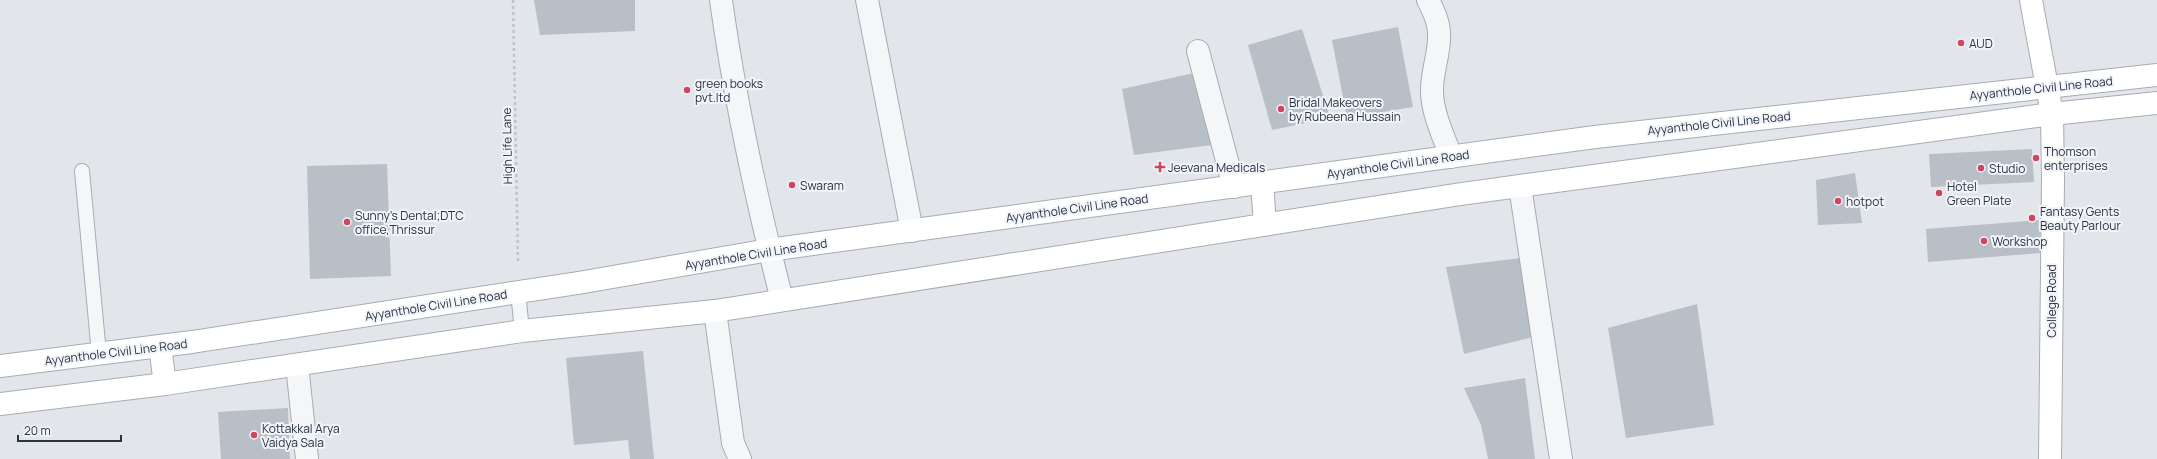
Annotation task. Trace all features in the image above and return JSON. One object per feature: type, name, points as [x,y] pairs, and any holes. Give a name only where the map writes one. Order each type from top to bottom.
[{"type":"main road","name":"College Road","points":[[2031,0],[2052,114],[2053,179],[2050,459]]},
{"type":"main road","name":"Ayyanthole Civil Line Road","points":[[0,366],[160,346],[518,292],[769,250],[1596,136],[2157,75]]},
{"type":"main road","points":[[0,404],[165,384],[522,331],[715,311],[1266,224],[1520,186],[2052,114],[2157,103]]},
{"type":"main road","points":[[1262,183],[1266,224]]},
{"type":"main road","points":[[160,346],[165,384]]},
{"type":"street","points":[[721,0],[728,49],[769,250],[782,300]]},
{"type":"street","points":[[867,0],[912,231]]},
{"type":"street","points":[[1428,0],[1436,17],[1440,38],[1432,77],[1434,111],[1451,157]]},
{"type":"street","points":[[1198,51],[1234,187]]},
{"type":"street","points":[[1520,186],[1561,459]]},
{"type":"street","points":[[715,311],[733,443],[740,459]]},
{"type":"street","points":[[297,365],[307,459]]},
{"type":"lane","points":[[82,171],[99,354]]},
{"type":"lane","points":[[518,292],[522,331]]},
{"type":"path","name":"High Life Lane","points":[[513,0],[518,292]]},
{"type":"building","points":[[534,0],[635,0],[635,31],[540,35]]},
{"type":"building","points":[[1398,27],[1413,107],[1347,118],[1332,40]]},
{"type":"building","points":[[1302,29],[1330,118],[1272,130],[1248,45]]},
{"type":"building","points":[[1194,73],[1212,145],[1134,155],[1122,89]]},
{"type":"building","name":"Studio","points":[[2032,149],[2034,182],[1931,187],[1929,154]]},
{"type":"building","points":[[387,164],[391,276],[310,279],[307,166]]},
{"type":"building","name":"hotpot","points":[[1855,173],[1862,223],[1818,225],[1816,180]]},
{"type":"building","name":"Workshop","points":[[2039,220],[2041,253],[1928,262],[1926,229]]},
{"type":"building","points":[[1521,258],[1533,337],[1464,354],[1446,267]]},
{"type":"building","points":[[1697,304],[1714,425],[1626,438],[1608,328]]},
{"type":"building","points":[[643,351],[654,459],[630,459],[628,440],[574,445],[566,358]]},
{"type":"building","points":[[1525,378],[1535,459],[1488,459],[1481,425],[1464,388]]},
{"type":"building","name":"Kottakkal Arya Vaidya Sala","points":[[288,408],[290,459],[221,459],[218,412]]},
{"type":"place","name":"AUD","points":[[1961,43]]},
{"type":"place","name":"green books pvt.ltd","points":[[687,90]]},
{"type":"place","name":"Bridal Makeovers by Rubeena Hussain","points":[[1281,109]]},
{"type":"place","name":"Thomson enterprises","points":[[2036,158]]},
{"type":"place","name":"Jeevana Medicals","points":[[1160,167]]},
{"type":"place","name":"Studio","points":[[1981,168]]},
{"type":"place","name":"Swaram","points":[[792,185]]},
{"type":"place","name":"Hotel Green Plate","points":[[1939,193]]},
{"type":"place","name":"hotpot","points":[[1838,201]]},
{"type":"place","name":"Fantasy Gents Beauty Parlour","points":[[2032,218]]},
{"type":"place","name":"Sunny's Dental;DTC office,Thrissur","points":[[347,222]]},
{"type":"place","name":"Workshop","points":[[1984,241]]},
{"type":"place","name":"Kottakkal Arya Vaidya Sala","points":[[254,435]]}]
